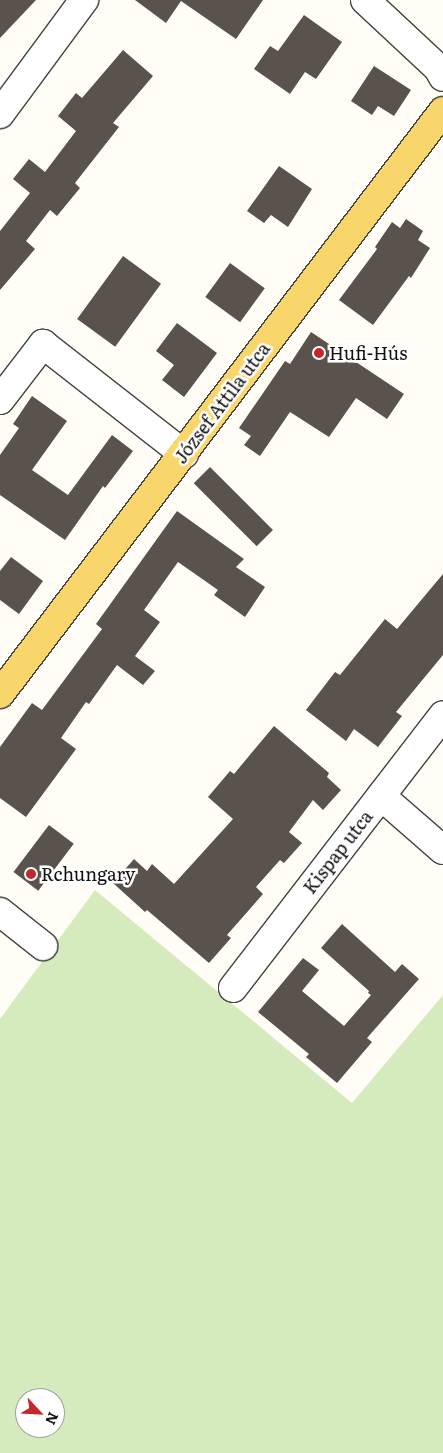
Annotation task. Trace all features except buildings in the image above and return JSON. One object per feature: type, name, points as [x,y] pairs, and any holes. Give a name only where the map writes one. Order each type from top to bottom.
[{"type":"main road","name":"József Attila utca","points":[[0,694],[443,111]]},
{"type":"street","points":[[0,114],[84,0]]},
{"type":"street","points":[[365,0],[438,68],[443,77]]},
{"type":"street","points":[[0,400],[43,344],[184,454]]},
{"type":"street","name":"Kispap utca","points":[[233,988],[443,715]]},
{"type":"street","points":[[381,796],[443,850]]},
{"type":"street","points":[[0,912],[43,946]]},
{"type":"green space","points":[[95,890],[352,1103],[443,995],[443,1453],[0,1453],[0,1019]]},
{"type":"place","name":"Hufi-Hús","points":[[319,353]]},
{"type":"place","name":"Rchungary","points":[[31,874]]}]
